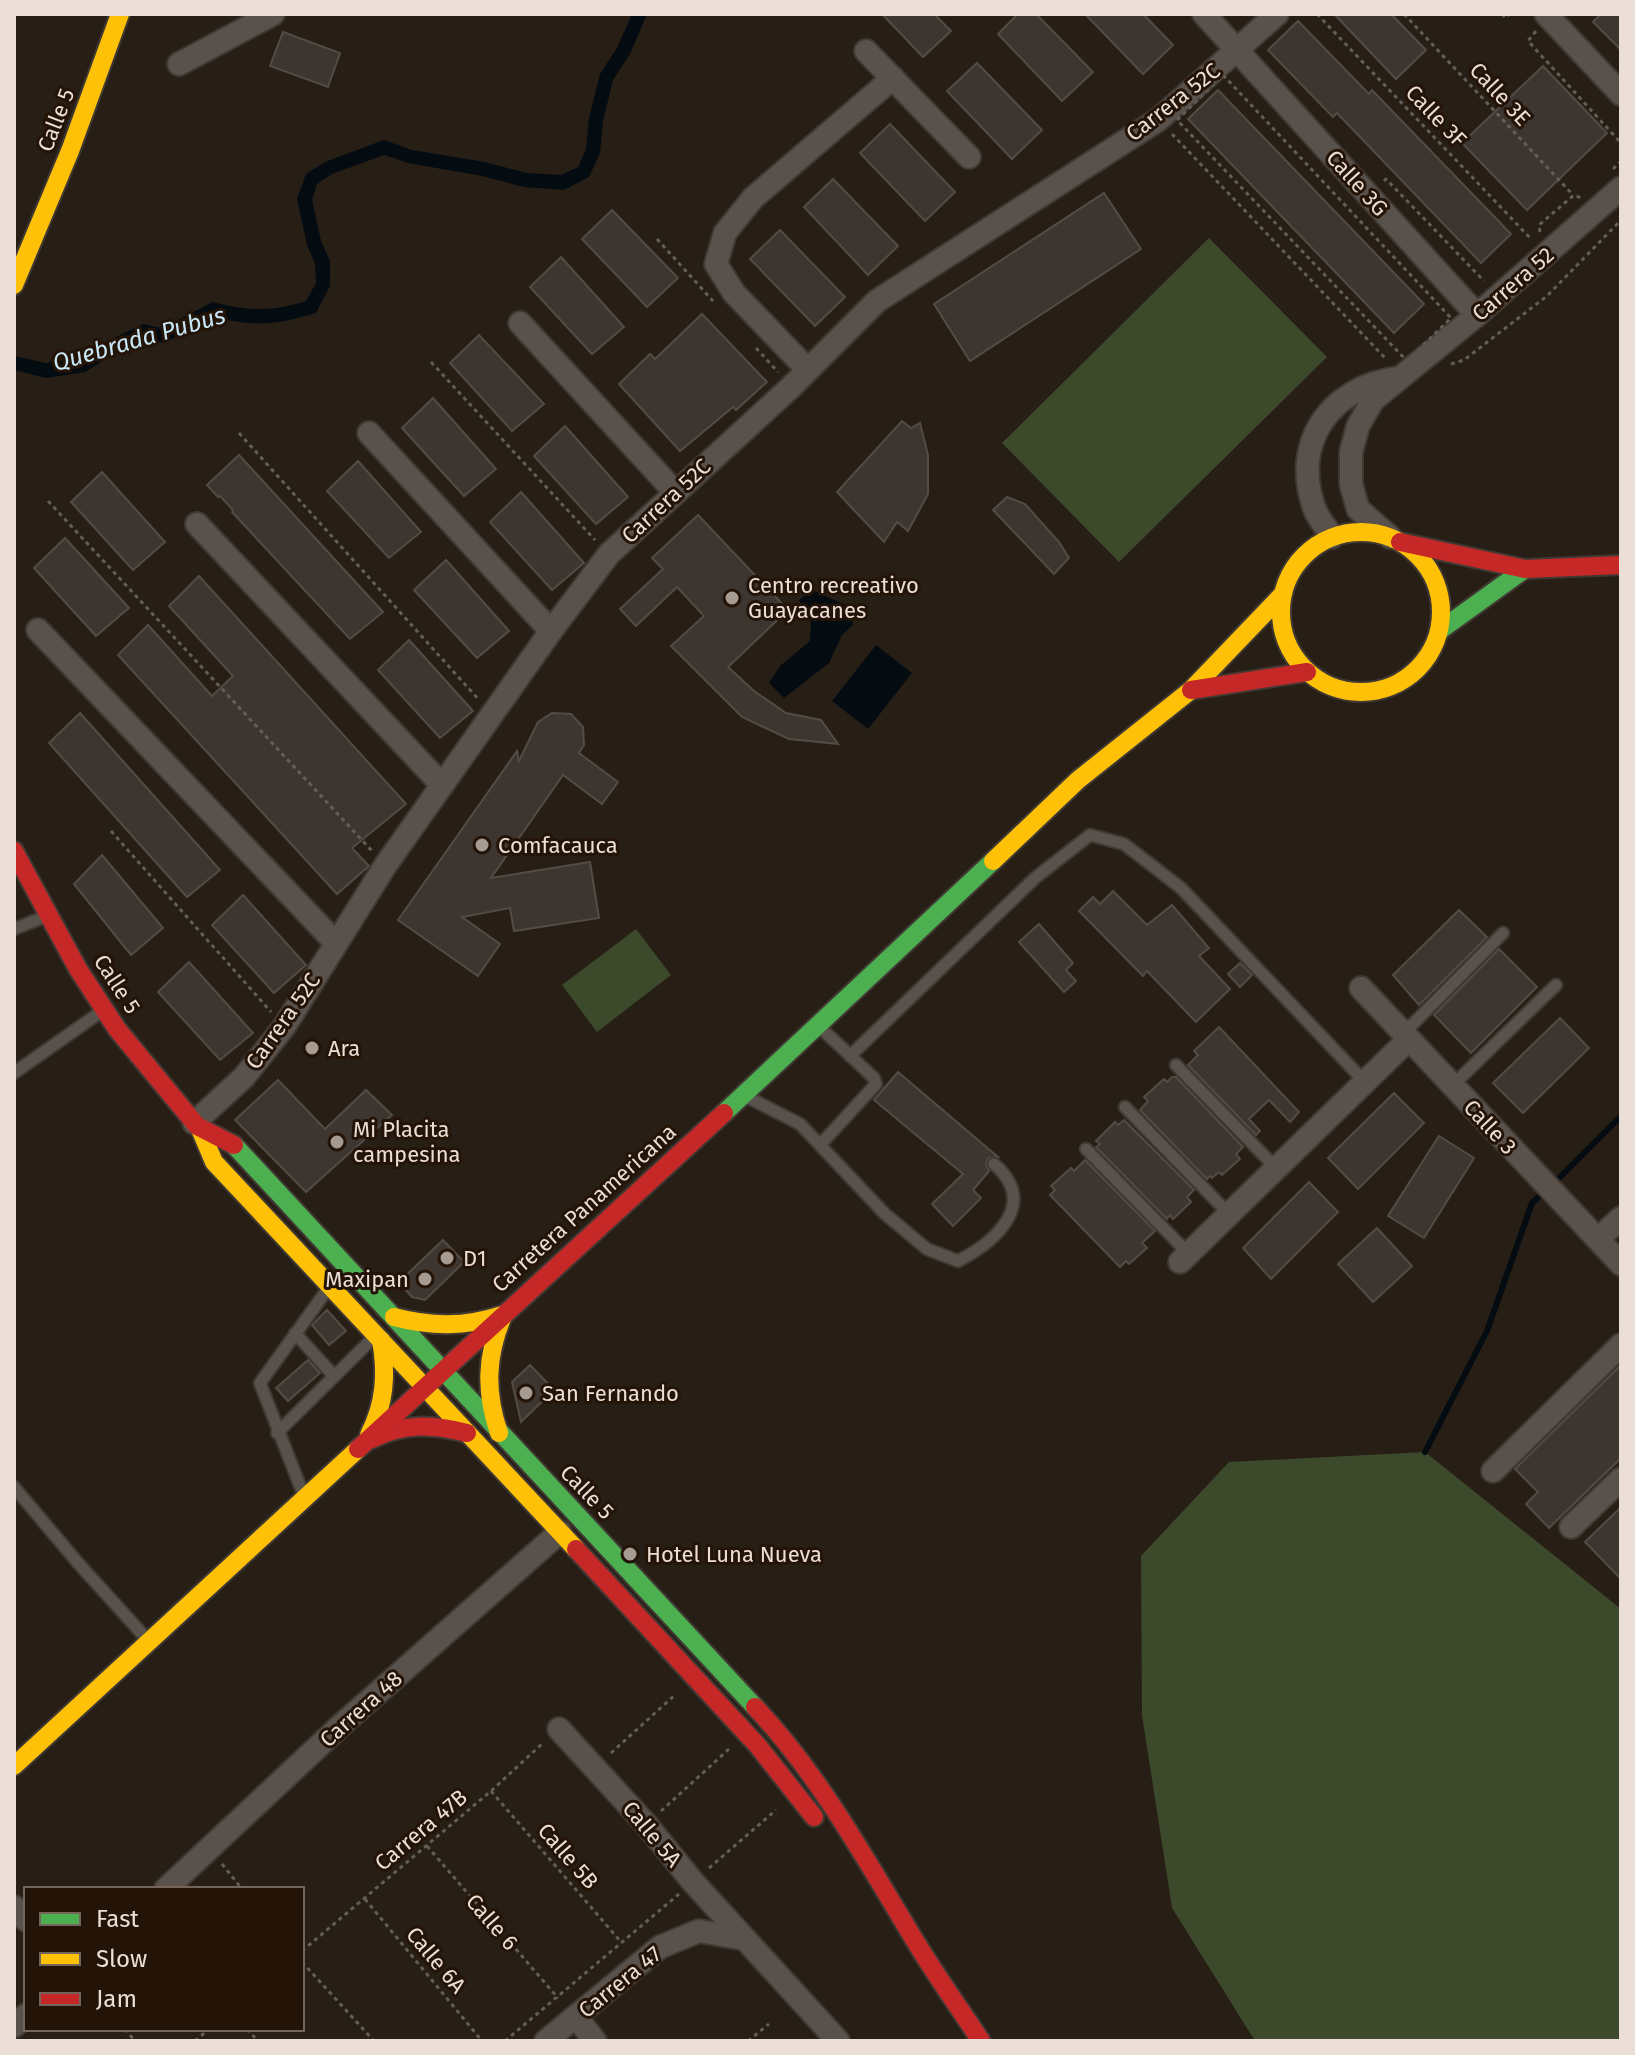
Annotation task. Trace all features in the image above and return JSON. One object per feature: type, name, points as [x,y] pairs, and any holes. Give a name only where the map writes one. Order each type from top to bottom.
[{"type":"main road","name":"Calle 5","points":[[14,285],[91,99],[120,14]]},
{"type":"main road","points":[[1395,540],[1421,558],[1435,580],[1441,605],[1439,631],[1430,653],[1416,672],[1385,689],[1349,692],[1326,685],[1307,672],[1284,637],[1282,595],[1292,570],[1309,550],[1332,537],[1351,532],[1370,532],[1525,569],[1621,565]]},
{"type":"main road","points":[[1439,631],[1525,569]]},
{"type":"main road","name":"Carretera Panamericana","points":[[14,1766],[819,1026],[1078,780],[1191,690],[1282,595]]},
{"type":"main road","name":"Carretera Panamericana","points":[[1191,690],[1307,672]]},
{"type":"main road","name":"Calle 5","points":[[14,851],[104,1010],[141,1060],[197,1126],[214,1162],[758,1746],[797,1792],[822,1829]]},
{"type":"main road","name":"Calle 5","points":[[197,1126],[233,1144],[788,1742],[850,1831],[919,1947],[981,2041]]},
{"type":"main road","points":[[394,1317],[421,1325],[449,1328],[477,1324],[503,1315]]},
{"type":"main road","points":[[499,1433],[490,1410],[486,1385],[487,1360],[503,1315]]},
{"type":"main road","points":[[364,1443],[378,1420],[386,1394],[387,1367],[378,1338]]},
{"type":"main road","points":[[364,1443],[388,1430],[414,1424],[441,1425],[467,1433]]},
{"type":"main road","points":[[872,1904],[943,2018]]},
{"type":"street","points":[[179,64],[236,22],[273,14]]},
{"type":"street","name":"Calle 3G","points":[[1204,14],[1477,315]]},
{"type":"street","name":"Carrera 52C","points":[[197,1126],[244,1077],[284,1027],[385,866],[609,554],[808,370],[877,301],[1168,120],[1277,14]]},
{"type":"street","points":[[1537,18],[1621,94]]},
{"type":"street","points":[[866,51],[969,157]]},
{"type":"street","points":[[808,370],[734,293],[716,264],[725,233],[753,198],[893,78]]},
{"type":"street","name":"Carrera 52","points":[[1395,540],[1358,509],[1351,484],[1351,452],[1358,426],[1373,400],[1477,315],[1621,188]]},
{"type":"street","points":[[520,323],[674,491]]},
{"type":"street","name":"Carrera 52","points":[[1332,537],[1317,514],[1308,487],[1308,460],[1315,433],[1330,410],[1351,392],[1413,365]]},
{"type":"street","points":[[369,433],[551,631]]},
{"type":"street","points":[[197,524],[442,785]]},
{"type":"street","points":[[38,630],[335,942]]},
{"type":"street","name":"Calle 3","points":[[1361,988],[1621,1264]]},
{"type":"street","points":[[1184,1257],[1365,1082],[1406,1037]]},
{"type":"street","points":[[1598,1239],[1621,1218]]},
{"type":"street","points":[[1493,1471],[1621,1345]]},
{"type":"street","points":[[1571,1527],[1621,1479]]},
{"type":"street","name":"Carrera 48","points":[[168,1887],[338,1728],[560,1532]]},
{"type":"street","name":"Calle 5A","points":[[559,1729],[838,2041]]},
{"type":"street","name":"Carrera 47","points":[[546,2041],[660,1947],[699,1931],[745,1939]]},
{"type":"street","points":[[576,2017],[595,2041]]},
{"type":"lane","points":[[850,1056],[1035,878],[1090,835],[1124,844],[1181,888],[1365,1082]]},
{"type":"lane","points":[[14,929],[49,915]]},
{"type":"lane","points":[[1406,1037],[1503,933]]},
{"type":"lane","points":[[1452,1086],[1556,985]]},
{"type":"lane","points":[[14,1073],[104,1010]]},
{"type":"lane","points":[[819,1026],[874,1078],[876,1084],[821,1144]]},
{"type":"lane","points":[[1176,1065],[1276,1168]]},
{"type":"lane","points":[[743,1095],[800,1124],[885,1214],[927,1249],[958,1261],[983,1248],[1003,1229],[1013,1205],[1012,1185],[994,1164]]},
{"type":"lane","points":[[1125,1107],[1229,1214]]},
{"type":"lane","points":[[1086,1149],[1184,1257]]},
{"type":"lane","points":[[305,1498],[260,1383],[330,1286]]},
{"type":"lane","points":[[295,1333],[334,1376]]},
{"type":"lane","points":[[277,1433],[334,1376],[378,1338]]},
{"type":"lane","points":[[14,1487],[149,1642]]},
{"type":"path","name":"Calle 3F","points":[[1317,14],[1533,240]]},
{"type":"path","name":"Calle 3E","points":[[1404,14],[1574,195]]},
{"type":"path","points":[[1502,14],[1506,18],[1509,14]]},
{"type":"path","points":[[1537,18],[1537,30],[1528,41],[1621,143]]},
{"type":"path","points":[[1223,75],[1451,318]]},
{"type":"path","points":[[1168,120],[1413,365]]},
{"type":"path","points":[[1168,120],[1413,365],[1448,365],[1464,360],[1547,296],[1621,220]]},
{"type":"path","points":[[431,362],[609,554]]},
{"type":"path","points":[[239,433],[492,715]]},
{"type":"path","points":[[48,501],[385,866]]},
{"type":"path","points":[[111,831],[284,1027]]},
{"type":"path","points":[[594,1768],[685,1686]]},
{"type":"path","name":"Carrera 47B","points":[[304,1949],[491,1791],[559,1729]]},
{"type":"path","points":[[646,1824],[735,1744]]},
{"type":"path","name":"Calle 5B","points":[[491,1791],[621,1942]]},
{"type":"path","points":[[505,2041],[797,1792]]},
{"type":"path","name":"Calle 6","points":[[427,1846],[558,1998]]},
{"type":"path","points":[[210,1849],[240,1887]]},
{"type":"path","name":"Calle 6A","points":[[365,1899],[482,2041]]},
{"type":"path","points":[[304,1964],[374,2041]]},
{"type":"path","points":[[748,2041],[769,2024]]},
{"type":"green space","points":[[1209,238],[1327,357],[1119,562],[1002,443]]},
{"type":"green space","points":[[636,929],[671,975],[597,1032],[562,985]]},
{"type":"green space","points":[[1425,1452],[1621,1609],[1621,2041],[1255,2041],[1172,1908],[1142,1715],[1141,1556],[1229,1462]]},
{"type":"water","name":"Quebrada Pubus","points":[[632,14],[647,14],[630,54],[613,80],[603,121],[600,153],[589,177],[564,190],[524,187],[408,163],[384,155],[332,174],[317,184],[312,200],[321,241],[330,261],[330,286],[316,313],[265,323],[214,317],[164,343],[145,339],[85,372],[46,378],[14,370],[14,356],[46,363],[80,358],[143,324],[162,328],[213,302],[260,309],[306,301],[316,283],[315,264],[307,245],[297,199],[306,174],[325,162],[384,140],[412,150],[485,162],[526,173],[561,175],[578,167],[586,149],[589,118],[600,74],[617,48]]},
{"type":"water","points":[[812,590],[850,607],[853,625],[842,635],[829,663],[784,698],[769,683],[780,666],[810,641],[811,622],[799,600]]},
{"type":"water","points":[[876,645],[912,673],[868,729],[832,701]]},
{"type":"building","points":[[882,14],[934,14],[951,31],[923,57]]},
{"type":"building","points":[[1018,14],[1036,14],[1093,72],[1062,101],[998,34]]},
{"type":"building","points":[[1085,14],[1143,14],[1173,45],[1143,74]]},
{"type":"building","points":[[1334,14],[1391,14],[1426,50],[1396,79]]},
{"type":"building","points":[[1601,14],[1621,14],[1621,50],[1593,22]]},
{"type":"building","points":[[1298,21],[1369,94],[1372,90],[1511,234],[1481,263],[1337,113],[1333,117],[1268,50]]},
{"type":"building","points":[[283,32],[340,53],[328,87],[270,66]]},
{"type":"building","points":[[977,63],[1042,130],[1012,159],[947,91]]},
{"type":"building","points":[[1543,66],[1607,133],[1527,210],[1462,143]]},
{"type":"building","points":[[1218,90],[1424,304],[1394,333],[1188,119]]},
{"type":"building","points":[[890,124],[955,192],[925,221],[860,153]]},
{"type":"building","points":[[833,179],[898,246],[868,275],[804,207]]},
{"type":"building","points":[[1104,193],[1141,249],[970,361],[934,304]]},
{"type":"building","points":[[612,210],[678,278],[647,307],[582,239]]},
{"type":"building","points":[[780,230],[845,297],[815,326],[750,259]]},
{"type":"building","points":[[561,257],[624,327],[592,354],[530,287]]},
{"type":"building","points":[[702,314],[767,382],[736,410],[733,407],[680,451],[619,384],[650,354],[655,359]]},
{"type":"building","points":[[479,335],[544,404],[512,431],[450,363]]},
{"type":"building","points":[[433,398],[496,469],[464,496],[402,428]]},
{"type":"building","points":[[902,421],[911,428],[920,423],[928,455],[928,494],[908,531],[897,522],[884,542],[837,492]]},
{"type":"building","points":[[565,426],[628,497],[596,524],[534,456]]},
{"type":"building","points":[[239,455],[383,612],[350,639],[207,485]]},
{"type":"building","points":[[358,461],[421,532],[389,558],[327,491]]},
{"type":"building","points":[[102,472],[165,542],[133,570],[71,502]]},
{"type":"building","points":[[521,492],[584,563],[552,590],[490,522]]},
{"type":"building","points":[[1007,497],[1025,504],[1069,558],[1054,574],[993,510]]},
{"type":"building","name":"Centro recreativo Guayacanes","points":[[698,515],[788,610],[728,667],[754,691],[786,713],[821,720],[838,744],[789,739],[742,717],[671,646],[704,616],[677,587],[636,626],[620,609],[663,569],[652,558]]},
{"type":"building","points":[[65,538],[129,608],[96,636],[34,568]]},
{"type":"building","points":[[446,560],[509,631],[477,658],[414,590]]},
{"type":"building","points":[[199,576],[406,804],[352,848],[369,866],[337,894],[118,655],[148,625],[212,696],[233,676],[169,606]]},
{"type":"building","points":[[409,640],[473,711],[440,738],[378,670]]},
{"type":"building","points":[[80,713],[220,870],[187,897],[49,743]]},
{"type":"building","name":"Comfacauca","points":[[552,713],[571,714],[583,727],[584,745],[579,753],[618,782],[602,804],[563,775],[491,878],[590,862],[599,918],[514,931],[510,908],[462,917],[500,944],[478,976],[398,920],[517,751],[519,761],[538,722]]},
{"type":"building","points":[[102,855],[163,928],[131,955],[74,884]]},
{"type":"building","points":[[1113,891],[1147,925],[1172,905],[1209,948],[1199,956],[1230,989],[1196,1022],[1147,971],[1143,976],[1079,911],[1093,897],[1100,904]]},
{"type":"building","points":[[243,895],[306,965],[274,993],[212,925]]},
{"type":"building","points":[[1459,910],[1487,937],[1419,1005],[1393,975]]},
{"type":"building","points":[[1039,924],[1073,963],[1066,970],[1076,981],[1064,992],[1019,942]]},
{"type":"building","points":[[1499,949],[1537,987],[1471,1053],[1434,1015]]},
{"type":"building","points":[[189,962],[253,1033],[220,1060],[158,992]]},
{"type":"building","points":[[1240,963],[1252,975],[1240,987],[1228,974]]},
{"type":"building","points":[[1560,1018],[1589,1048],[1523,1113],[1493,1083]]},
{"type":"building","points":[[1219,1027],[1299,1112],[1290,1122],[1269,1100],[1249,1119],[1260,1131],[1256,1135],[1188,1065],[1198,1055],[1194,1051]]},
{"type":"building","points":[[898,1072],[998,1157],[988,1158],[986,1165],[989,1171],[973,1190],[981,1198],[953,1226],[932,1204],[963,1174],[874,1100]]},
{"type":"building","points":[[1176,1077],[1243,1147],[1236,1154],[1240,1159],[1222,1175],[1219,1172],[1207,1179],[1140,1110],[1148,1101],[1144,1097],[1164,1079],[1167,1082]]},
{"type":"building","points":[[278,1080],[325,1129],[366,1090],[392,1115],[306,1192],[235,1120]]},
{"type":"building","points":[[1394,1093],[1424,1123],[1358,1189],[1328,1158]]},
{"type":"building","points":[[1124,1120],[1194,1190],[1187,1197],[1191,1202],[1173,1219],[1170,1215],[1167,1219],[1096,1147],[1100,1144],[1096,1141],[1115,1122],[1118,1125]]},
{"type":"building","points":[[1439,1136],[1474,1158],[1424,1238],[1388,1216]]},
{"type":"building","points":[[1085,1160],[1155,1231],[1142,1243],[1147,1248],[1129,1264],[1126,1261],[1120,1267],[1050,1195],[1055,1190],[1051,1186]]},
{"type":"building","points":[[1309,1182],[1338,1212],[1271,1279],[1243,1248]]},
{"type":"building","points":[[1377,1228],[1412,1266],[1373,1302],[1338,1264]]},
{"type":"building","name":"Maxipan","points":[[443,1240],[464,1262],[425,1300],[412,1297],[399,1282]]},
{"type":"building","points":[[327,1310],[346,1331],[329,1345],[312,1325]]},
{"type":"building","points":[[308,1360],[320,1373],[288,1401],[276,1388]]},
{"type":"building","name":"San Fernando","points":[[530,1365],[554,1390],[521,1422],[512,1382]]},
{"type":"building","points":[[1621,1365],[1621,1458],[1549,1528],[1526,1504],[1538,1492],[1515,1469]]},
{"type":"building","points":[[1621,1507],[1621,1579],[1585,1542]]},
{"type":"waterway","points":[[1553,1184],[1621,1116]]},
{"type":"waterway","points":[[1425,1452],[1487,1331],[1532,1203],[1545,1191]]},
{"type":"traffic: fast","points":[[1439,631],[1525,569]]},
{"type":"traffic: fast","points":[[724,1113],[993,861]]},
{"type":"traffic: fast","points":[[234,1145],[755,1707]]},
{"type":"traffic: slow","points":[[14,285],[70,151],[120,14]]},
{"type":"traffic: slow","points":[[1361,532],[1392,538],[1417,556],[1435,581],[1441,612],[1435,643],[1417,668],[1392,686],[1361,692],[1330,686],[1305,668],[1287,643],[1281,612],[1287,581],[1305,556],[1330,538],[1361,532]]},
{"type":"traffic: slow","points":[[993,861],[1078,780],[1191,690],[1282,595]]},
{"type":"traffic: slow","points":[[200,1129],[214,1162],[576,1549]]},
{"type":"traffic: slow","points":[[394,1317],[448,1324],[475,1322],[502,1315]]},
{"type":"traffic: slow","points":[[499,1433],[491,1403],[489,1374],[493,1345],[503,1316]]},
{"type":"traffic: slow","points":[[369,1435],[383,1389],[381,1340]]},
{"type":"traffic: slow","points":[[14,1766],[358,1449]]},
{"type":"traffic: jam","points":[[1400,542],[1525,569],[1621,565]]},
{"type":"traffic: jam","points":[[1191,690],[1307,672]]},
{"type":"traffic: jam","points":[[14,851],[78,969],[117,1029],[197,1126],[234,1145]]},
{"type":"traffic: jam","points":[[358,1449],[724,1113]]},
{"type":"traffic: jam","points":[[372,1439],[396,1430],[419,1427],[467,1433]]},
{"type":"traffic: jam","points":[[576,1549],[758,1746],[814,1817]]},
{"type":"traffic: jam","points":[[755,1707],[822,1791],[981,2041]]},
{"type":"place","name":"Centro recreativo Guayacanes","points":[[732,598]]},
{"type":"place","name":"Comfacauca","points":[[482,845]]},
{"type":"place","name":"Ara","points":[[312,1048]]},
{"type":"place","name":"Mi Placita campesina","points":[[337,1142]]},
{"type":"place","name":"D1","points":[[447,1258]]},
{"type":"place","name":"Maxipan","points":[[425,1279]]},
{"type":"place","name":"San Fernando","points":[[526,1393]]},
{"type":"place","name":"Hotel Luna Nueva","points":[[630,1554]]}]
